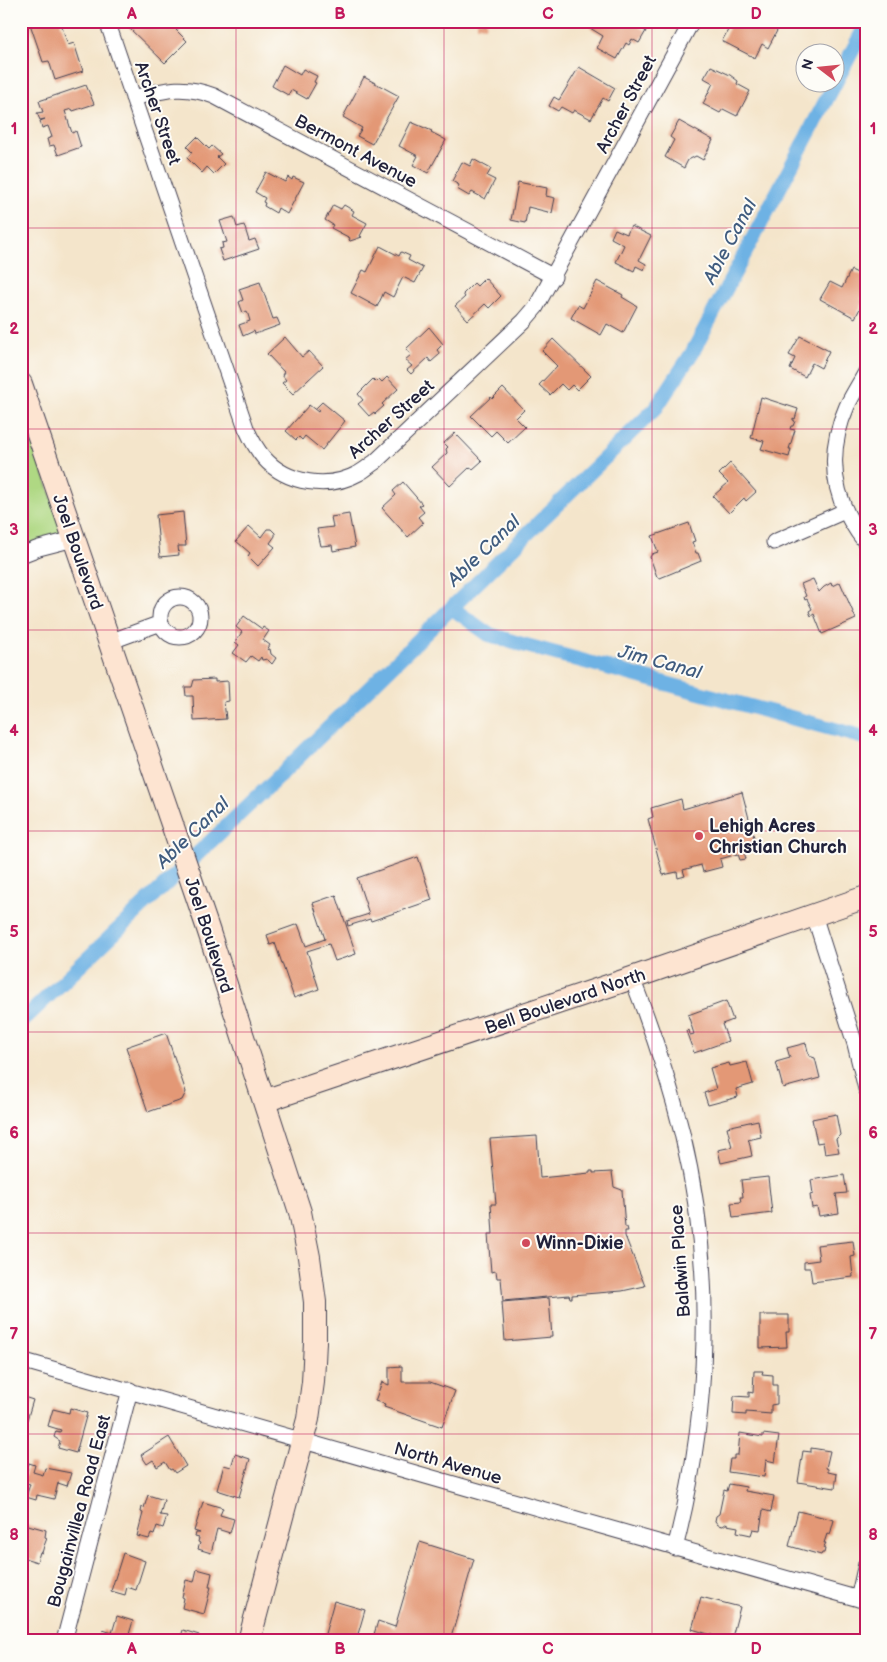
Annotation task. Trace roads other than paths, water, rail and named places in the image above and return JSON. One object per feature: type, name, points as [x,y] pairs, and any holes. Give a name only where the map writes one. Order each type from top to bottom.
[{"type":"main road","name":"Joel Boulevard","points":[[21,384],[195,892],[264,1101],[300,1212],[309,1257],[314,1293],[316,1342],[303,1440],[249,1641]]},
{"type":"main road","name":"Bell Boulevard North","points":[[264,1101],[866,898]]},
{"type":"street","name":"Archer Street","points":[[107,21],[246,428],[264,459],[278,470],[293,478],[308,482],[324,483],[343,480],[360,473],[375,462],[524,321],[536,307],[692,21]]},
{"type":"street","name":"Bermont Avenue","points":[[133,98],[183,88],[199,90],[214,96],[554,277]]},
{"type":"street","points":[[866,372],[848,405],[837,438],[834,473],[838,493],[845,511],[856,531],[866,543]]},
{"type":"street","points":[[774,542],[845,511]]},
{"type":"street","points":[[21,555],[74,539]]},
{"type":"street","points":[[109,642],[161,623]]},
{"type":"street","points":[[814,915],[866,1089]]},
{"type":"street","name":"Baldwin Place","points":[[632,978],[652,1031],[680,1126],[692,1182],[699,1236],[704,1354],[701,1396],[693,1461],[683,1517],[675,1548]]},
{"type":"street","name":"North Avenue","points":[[21,1360],[862,1600]]},
{"type":"street","name":"Bougainvillea Road East","points":[[64,1641],[130,1390]]},
{"type":"street","points":[[862,1600],[866,1564]]},
{"type":"waterway","name":"Able Canal","points":[[21,1022],[271,784],[656,408],[692,353],[866,25]]},
{"type":"waterway","name":"Jim Canal","points":[[452,608],[488,634],[866,738]]},
{"type":"place","name":"Lehigh Acres Christian Church","points":[[699,836]]},
{"type":"place","name":"Winn-Dixie","points":[[526,1243]]}]
